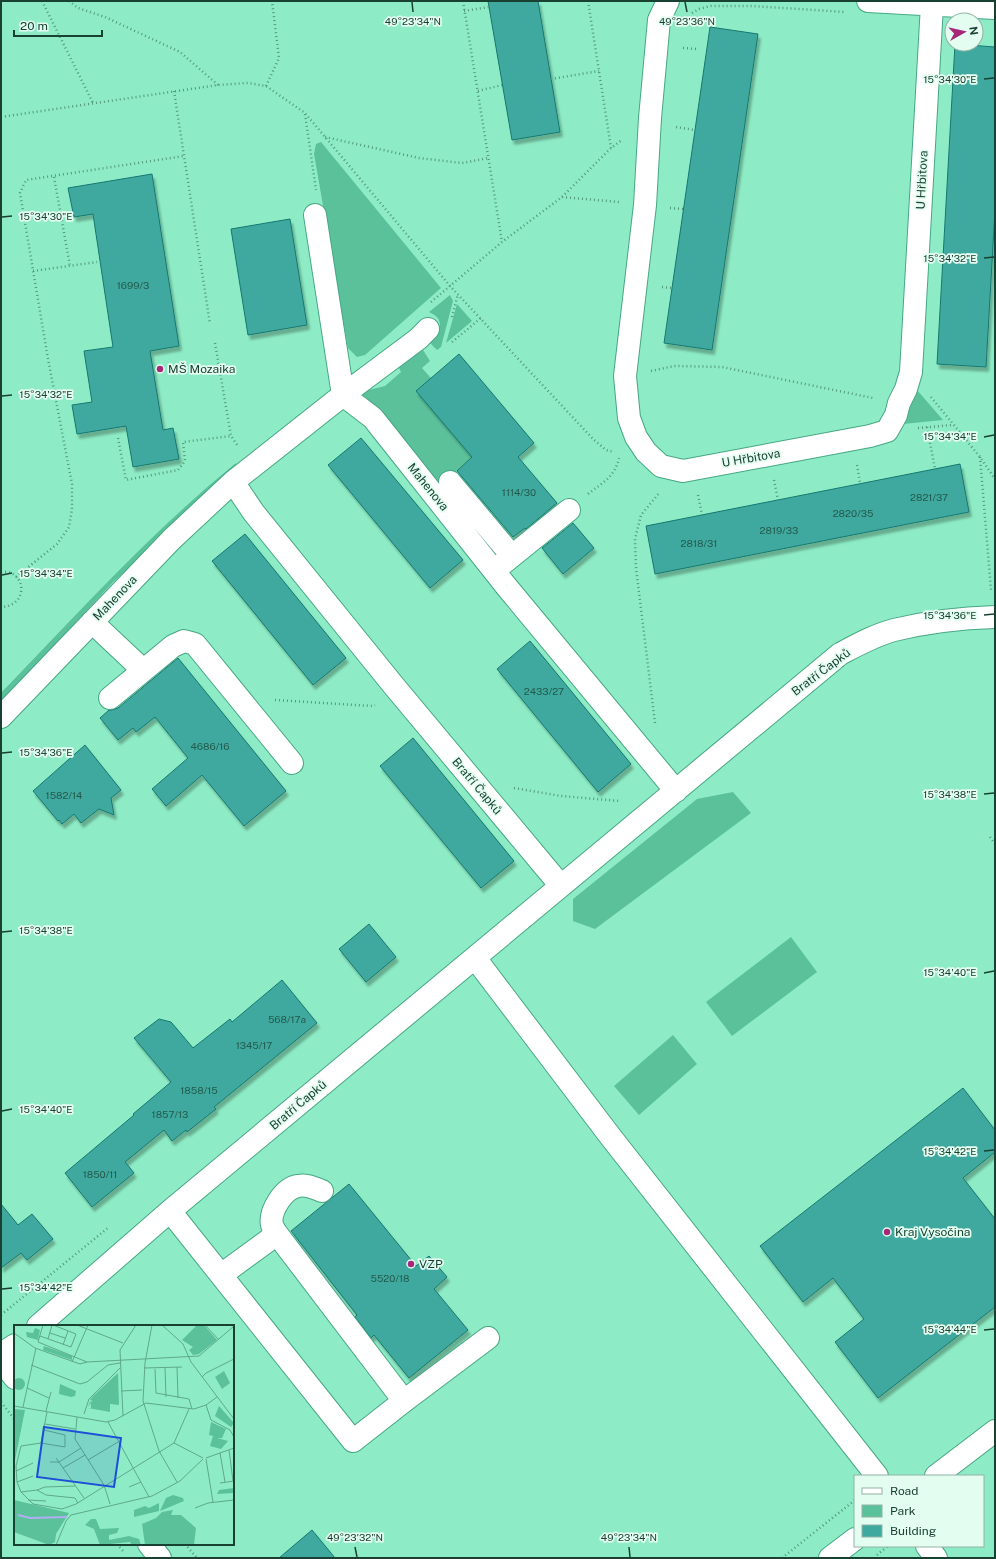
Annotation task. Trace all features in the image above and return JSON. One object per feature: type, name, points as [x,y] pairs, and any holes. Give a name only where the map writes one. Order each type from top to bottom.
[{"type":"street","name":"U Hřbitova","points":[[668,1],[659,20],[650,118],[645,205],[625,376],[629,418],[636,437],[646,452],[661,466],[683,471],[870,436],[887,431],[896,415],[911,372],[932,5]]},
{"type":"street","points":[[868,1],[995,8]]},
{"type":"street","points":[[315,215],[343,395]]},
{"type":"street","name":"Mahenova","points":[[1,717],[172,539],[233,482],[343,395],[418,339],[428,329]]},
{"type":"street","name":"Mahenova","points":[[343,395],[373,418],[500,578]]},
{"type":"street","points":[[233,482],[254,513],[394,686]]},
{"type":"street","points":[[450,482],[512,556]]},
{"type":"street","points":[[568,510],[512,556],[500,578],[676,791]]},
{"type":"street","name":"Bratří Čapků","points":[[39,1325],[170,1211],[840,654],[893,630],[933,623],[986,617]]},
{"type":"street","points":[[92,622],[143,670]]},
{"type":"street","points":[[110,698],[173,646],[184,641],[195,644],[292,763]]},
{"type":"street","name":"Bratří Čapků","points":[[394,686],[470,779],[561,886]]},
{"type":"street","points":[[475,958],[610,1136],[876,1475]]},
{"type":"street","points":[[322,1192],[309,1185],[296,1186],[286,1192],[277,1202],[272,1225],[277,1234],[404,1401]]},
{"type":"street","points":[[170,1211],[353,1441],[488,1338]]},
{"type":"street","points":[[221,1275],[277,1234]]},
{"type":"street","points":[[1,1354],[14,1346]]},
{"type":"street","points":[[1,1360],[14,1377]]},
{"type":"street","points":[[937,1475],[995,1431]]},
{"type":"street","points":[[830,1558],[854,1540]]},
{"type":"street","points":[[150,1545],[160,1558]]},
{"type":"street","points":[[928,1547],[936,1558]]},
{"type":"path","points":[[42,1],[93,103]]},
{"type":"path","points":[[68,1],[78,8],[104,17],[180,52],[218,85]]},
{"type":"path","points":[[266,86],[279,58],[272,1]]},
{"type":"path","points":[[463,1],[502,242]]},
{"type":"path","points":[[428,305],[502,242],[562,197],[611,148],[588,1]]},
{"type":"path","points":[[464,11],[489,6]]},
{"type":"path","points":[[689,14],[699,9],[711,6],[752,6],[846,12]]},
{"type":"path","points":[[679,48],[697,49]]},
{"type":"path","points":[[551,79],[599,71]]},
{"type":"path","points":[[1,117],[174,91],[218,85],[248,83],[266,86],[305,113],[450,286],[592,439],[606,450],[620,454],[617,468],[610,477],[568,510]]},
{"type":"path","points":[[478,91],[502,85]]},
{"type":"path","points":[[174,91],[210,324]]},
{"type":"path","points":[[305,113],[318,207],[315,215]]},
{"type":"path","points":[[325,136],[419,158],[462,162],[488,158]]},
{"type":"path","points":[[16,577],[58,544],[69,527],[72,509],[72,484],[20,193],[26,180],[54,177],[184,156]]},
{"type":"path","points":[[54,177],[70,266]]},
{"type":"path","points":[[562,197],[645,205]]},
{"type":"path","points":[[33,271],[97,262]]},
{"type":"path","points":[[450,343],[481,318]]},
{"type":"path","points":[[118,438],[126,480],[178,470],[185,461],[183,442],[232,436],[215,344]]},
{"type":"path","points":[[625,376],[674,366],[722,367],[899,403]]},
{"type":"path","points":[[954,425],[980,457],[995,479]]},
{"type":"path","points":[[927,427],[935,469]]},
{"type":"path","points":[[980,457],[991,596]]},
{"type":"path","points":[[655,725],[636,568],[635,539],[641,515],[660,492],[683,471]]},
{"type":"path","points":[[1,572],[10,572],[19,580],[21,587],[21,595],[14,604],[7,607],[1,607]]},
{"type":"path","points":[[240,698],[373,706],[394,686]]},
{"type":"path","points":[[470,779],[494,785],[561,796],[623,801]]},
{"type":"path","points":[[990,836],[995,844]]},
{"type":"path","points":[[1,1402],[14,1419]]},
{"type":"path","points":[[782,1558],[854,1501]]},
{"type":"path","points":[[186,1545],[197,1558]]},
{"type":"path","points":[[874,1558],[887,1547]]},
{"type":"green space","points":[[321,142],[441,288],[365,355],[357,357],[348,348],[314,154],[316,144]]},
{"type":"green space","points":[[450,295],[453,301],[441,347],[437,350],[429,342],[440,327],[439,319],[429,312]]},
{"type":"green space","points":[[457,304],[472,321],[446,343]]},
{"type":"green space","points":[[423,350],[430,361],[422,368],[431,378],[472,457],[457,471],[435,486],[361,396],[365,391],[385,386],[401,372],[398,366]]},
{"type":"green space","points":[[917,390],[943,420],[903,424]]},
{"type":"green space","points":[[236,463],[238,467],[234,472],[113,582],[1,704],[1,693],[115,574],[174,517]]},
{"type":"green space","points":[[733,792],[751,813],[595,929],[573,921],[573,899],[697,799]]},
{"type":"green space","points":[[791,937],[817,972],[732,1036],[706,1002]]},
{"type":"green space","points":[[673,1035],[697,1064],[639,1115],[614,1086]]},
{"type":"building","points":[[488,1],[538,1],[560,132],[512,140]]},
{"type":"building","points":[[710,27],[758,34],[712,350],[664,343]]},
{"type":"building","points":[[984,46],[995,47],[995,210],[986,367],[937,364],[955,52],[984,52]]},
{"type":"building","points":[[152,174],[179,346],[150,351],[163,430],[173,428],[179,459],[133,467],[126,426],[77,434],[72,405],[92,402],[84,351],[113,347],[93,214],[74,217],[68,188]]},
{"type":"building","points":[[290,219],[307,325],[248,335],[231,229]]},
{"type":"building","points":[[459,354],[534,443],[518,457],[557,503],[526,529],[525,528],[513,537],[457,471],[472,457],[416,391]]},
{"type":"building","points":[[361,438],[463,560],[430,588],[328,465]]},
{"type":"building","points":[[960,464],[969,512],[655,574],[646,526]]},
{"type":"building","points":[[573,523],[594,548],[563,574],[542,548]]},
{"type":"building","points":[[245,534],[346,658],[313,685],[212,561]]},
{"type":"building","points":[[530,641],[631,764],[598,792],[497,669]]},
{"type":"building","points":[[178,658],[286,791],[244,826],[202,775],[166,806],[152,789],[188,758],[155,717],[136,732],[133,728],[118,740],[100,718],[109,710],[118,708]]},
{"type":"building","points":[[413,738],[514,861],[481,888],[380,766]]},
{"type":"building","points":[[85,745],[121,790],[111,798],[114,815],[99,809],[81,823],[74,814],[62,824],[33,791]]},
{"type":"building","points":[[369,924],[396,957],[366,982],[339,949]]},
{"type":"building","points":[[282,980],[317,1023],[214,1107],[216,1109],[187,1132],[186,1130],[172,1141],[164,1130],[125,1162],[134,1173],[92,1207],[65,1173],[171,1082],[134,1038],[159,1019],[171,1022],[193,1048],[230,1019],[232,1022]]},
{"type":"building","name":"Kraj Vysočina","points":[[963,1088],[995,1130],[995,1152],[963,1178],[995,1219],[995,1307],[878,1398],[835,1342],[864,1319],[833,1278],[803,1302],[760,1246]]},
{"type":"building","points":[[349,1184],[416,1266],[429,1256],[447,1277],[434,1289],[468,1330],[409,1378],[374,1335],[371,1338],[355,1317],[357,1315],[291,1231]]},
{"type":"building","points":[[1,1204],[18,1225],[32,1214],[53,1239],[27,1260],[21,1253],[1,1268]]},
{"type":"building","points":[[312,1530],[335,1558],[279,1558]]},
{"type":"place","name":"MŠ Mozaika","points":[[160,369]]},
{"type":"place","name":"Kraj Vysočina","points":[[887,1232]]},
{"type":"place","name":"VZP","points":[[411,1264]]}]
